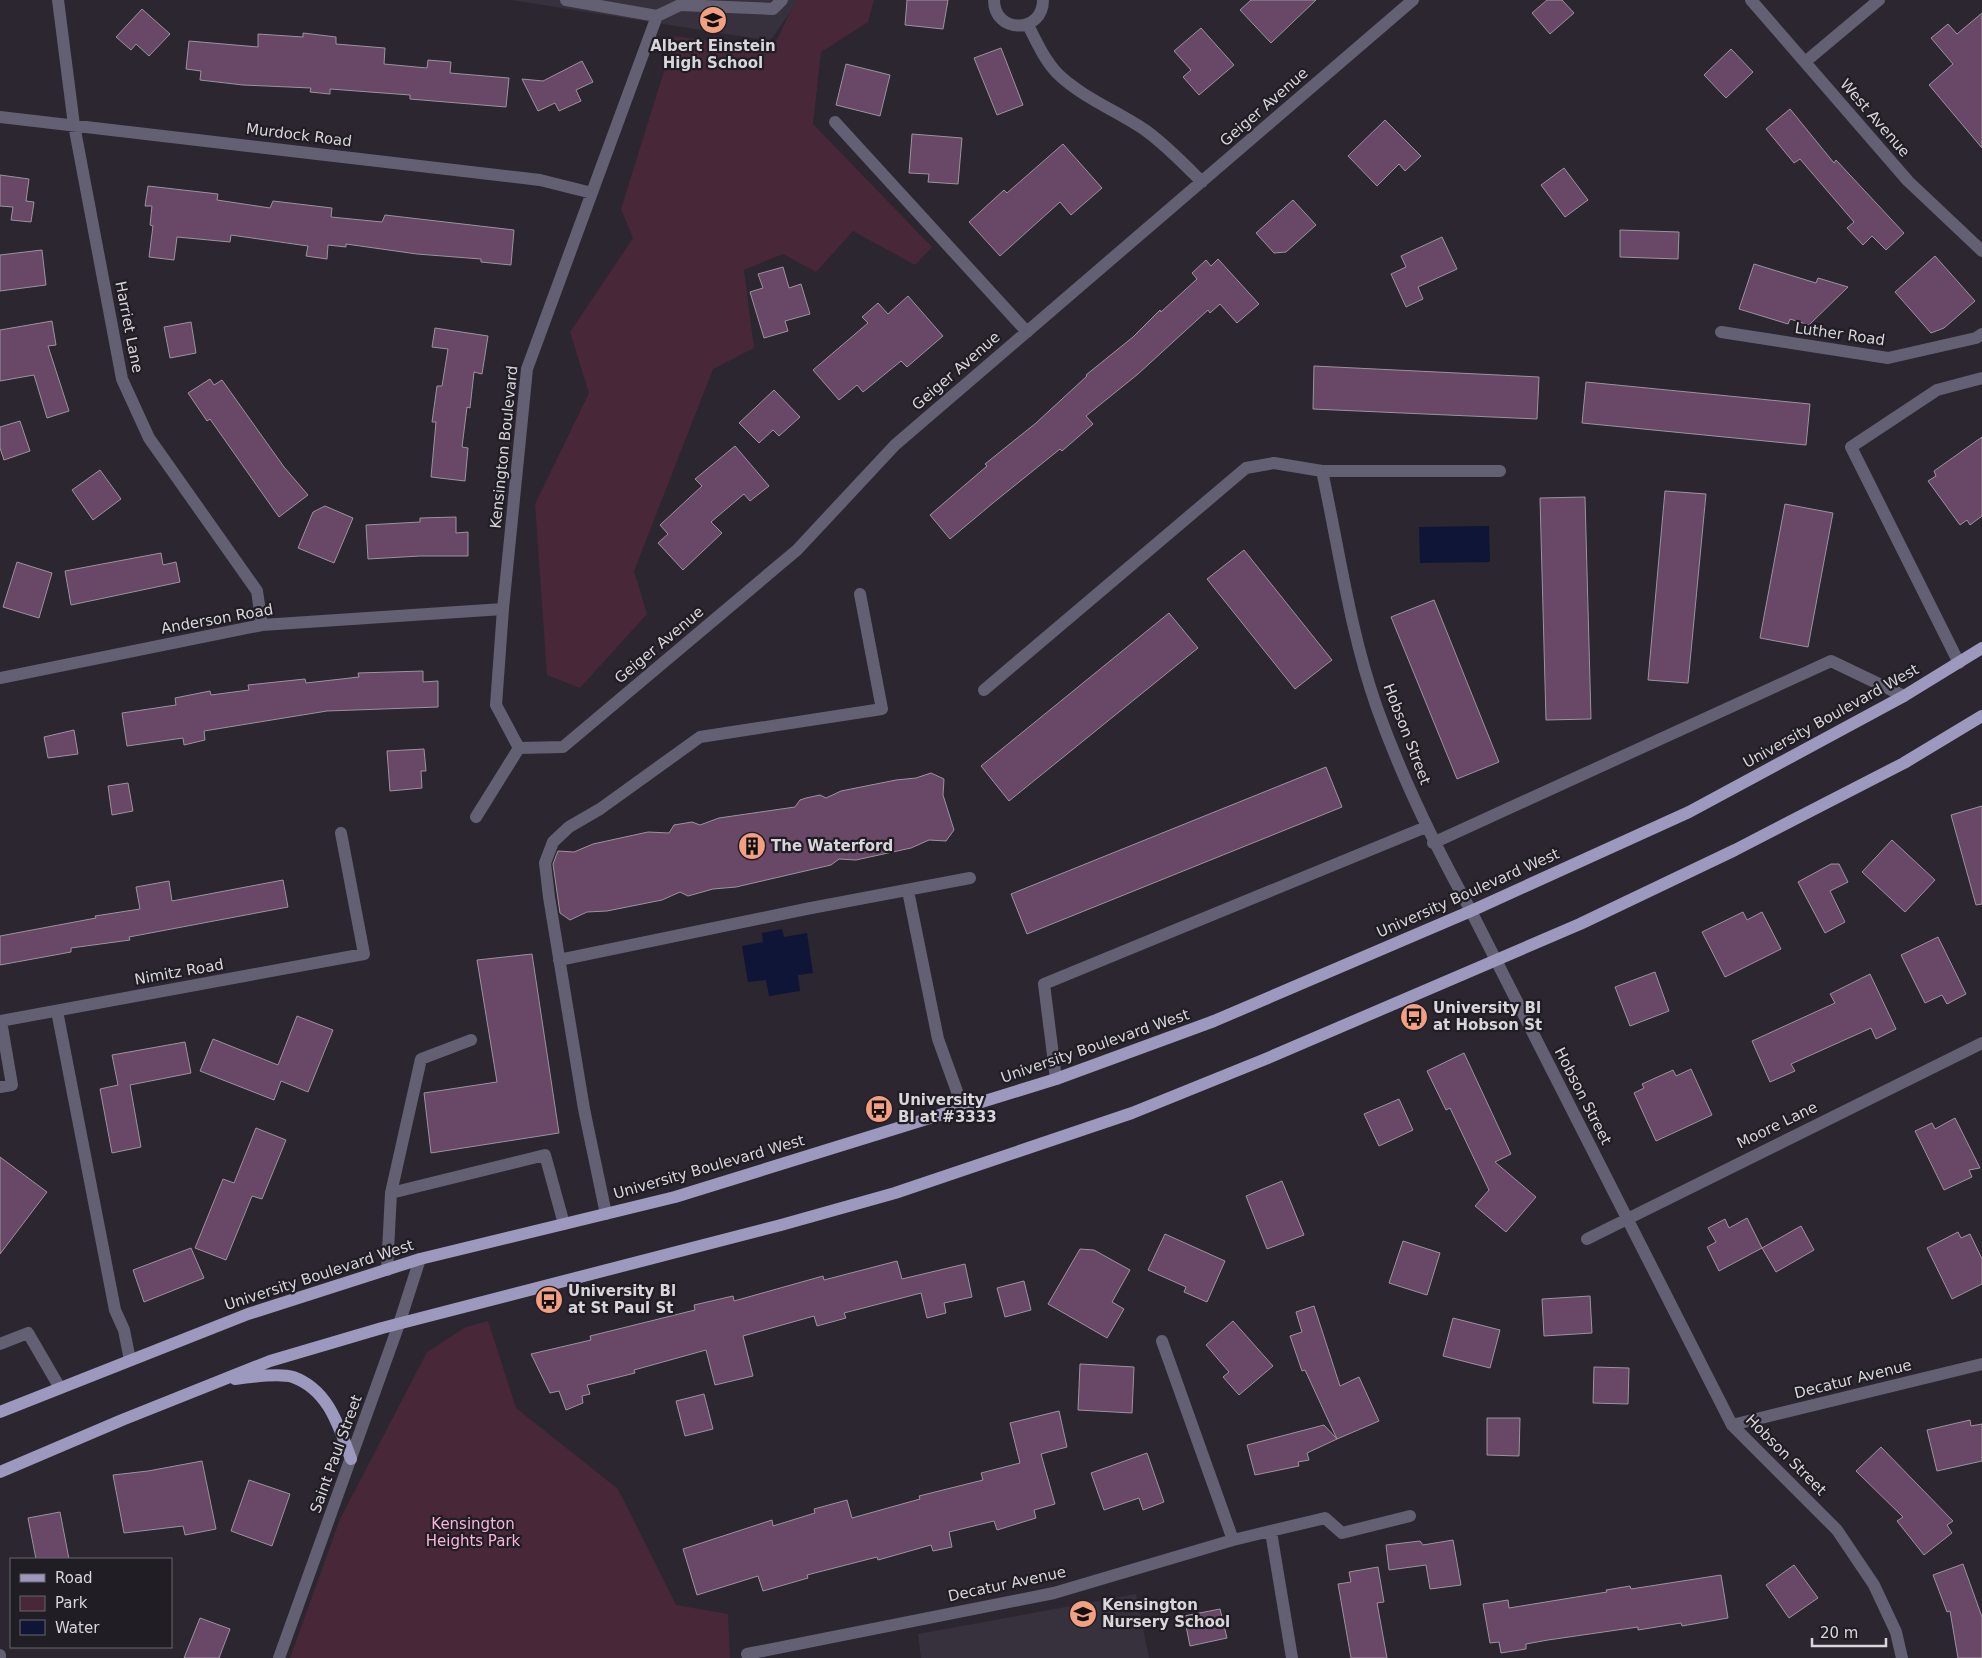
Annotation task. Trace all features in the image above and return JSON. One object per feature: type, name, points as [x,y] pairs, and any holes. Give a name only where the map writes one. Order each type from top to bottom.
[{"type":"main road","name":"University Boulevard West","points":[[0,1412],[248,1314],[420,1259],[675,1197],[1056,1079],[1214,1021],[1471,911],[1689,812],[1904,696],[1982,648]]},
{"type":"main road","points":[[0,1472],[270,1361],[399,1324],[781,1226],[895,1193],[1132,1113],[1277,1054],[1580,924],[1735,850],[1904,763],[1982,716]]},
{"type":"main road","points":[[220,1380],[292,1376],[310,1387],[333,1410],[351,1459]]},
{"type":"street","name":"Harriet Lane","points":[[58,0],[74,125],[122,379],[150,438],[257,591],[262,625]]},
{"type":"street","points":[[566,0],[657,16],[680,5],[773,9],[782,0]]},
{"type":"street","points":[[994,0],[995,10],[1004,22],[1020,27],[1028,25],[1040,14],[1043,0]]},
{"type":"street","name":"Geiger Avenue","points":[[519,748],[563,747],[797,550],[896,445],[1413,0]]},
{"type":"street","name":"West Avenue","points":[[1750,0],[1908,181],[1982,251]]},
{"type":"street","points":[[1805,62],[1879,0]]},
{"type":"street","name":"Kensington Boulevard","points":[[519,748],[496,705],[503,609],[527,369],[657,16]]},
{"type":"street","points":[[1028,25],[1038,46],[1058,74],[1090,97],[1145,130],[1168,148],[1202,182]]},
{"type":"street","name":"Murdock Road","points":[[0,116],[540,180],[592,193]]},
{"type":"street","points":[[835,122],[1027,332]]},
{"type":"street","name":"Luther Road","points":[[1721,332],[1888,358],[1976,338],[1982,334]]},
{"type":"street","points":[[1959,663],[1851,447],[1937,390],[1982,378]]},
{"type":"street","points":[[984,690],[1246,468],[1274,463],[1322,471],[1500,471]]},
{"type":"street","name":"Hobson Street","points":[[1322,471],[1358,638],[1377,707],[1433,843],[1496,959],[1732,1426],[1837,1530],[1874,1585],[1896,1632],[1902,1658]]},
{"type":"street","points":[[606,1214],[584,1109],[545,863],[553,842],[569,827],[600,809],[700,737],[882,709],[860,594]]},
{"type":"street","name":"Anderson Road","points":[[0,678],[262,625],[503,609]]},
{"type":"street","points":[[1433,843],[1831,661],[1904,696]]},
{"type":"street","points":[[476,817],[519,748]]},
{"type":"street","points":[[1056,1079],[1044,984],[1426,827]]},
{"type":"street","name":"Nimitz Road","points":[[0,1021],[364,954],[341,833]]},
{"type":"street","points":[[559,960],[806,909],[970,878]]},
{"type":"street","points":[[908,891],[938,1039],[963,1108]]},
{"type":"street","points":[[57,1011],[115,1310],[124,1330],[130,1360]]},
{"type":"street","points":[[0,1021],[12,1085],[0,1087]]},
{"type":"street","points":[[387,1270],[392,1193],[421,1059],[471,1040]]},
{"type":"street","name":"Moore Lane","points":[[1587,1239],[1627,1217],[1982,1043]]},
{"type":"street","points":[[392,1193],[544,1155],[564,1224]]},
{"type":"street","name":"Saint Paul Street","points":[[279,1658],[399,1324],[420,1259]]},
{"type":"street","points":[[0,1344],[28,1333],[60,1388]]},
{"type":"street","points":[[1162,1341],[1233,1540]]},
{"type":"street","name":"Decatur Avenue","points":[[1732,1426],[1982,1364]]},
{"type":"street","name":"Decatur Avenue","points":[[747,1654],[1054,1593],[1233,1540],[1326,1518],[1342,1533],[1410,1516]]},
{"type":"street","points":[[1271,1532],[1292,1658]]},
{"type":"shaded area","name":"Albert Einstein High School","points":[[511,0],[799,0],[770,41]]},
{"type":"shaded area","name":"Kensington Nursery School","points":[[1136,1594],[1149,1658],[921,1658],[918,1634]]},
{"type":"green space","points":[[796,0],[874,0],[868,22],[821,52],[813,124],[932,247],[915,265],[853,231],[816,272],[783,254],[744,270],[754,348],[713,369],[634,571],[647,614],[580,688],[547,675],[535,504],[589,393],[570,332],[633,238],[621,209],[675,36],[772,50]]},
{"type":"green space","name":"Kensington Heights Park","points":[[488,1321],[516,1408],[618,1489],[676,1605],[728,1614],[730,1658],[290,1658],[340,1519],[427,1352],[466,1327]]},
{"type":"water","points":[[1489,526],[1490,562],[1420,563],[1419,527]]},
{"type":"water","points":[[782,929],[784,937],[807,933],[813,973],[798,975],[800,991],[769,996],[766,980],[748,982],[742,946],[763,942],[762,933]]},
{"type":"building","points":[[907,0],[948,0],[943,29],[905,25]]},
{"type":"building","points":[[1251,0],[1316,0],[1271,43],[1240,10]]},
{"type":"building","points":[[1547,0],[1562,0],[1574,13],[1550,34],[1532,13]]},
{"type":"building","points":[[142,9],[170,34],[149,56],[136,44],[131,50],[116,37]]},
{"type":"building","points":[[1982,13],[1982,148],[1929,85],[1953,64],[1931,38],[1948,24],[1957,34]]},
{"type":"building","points":[[1201,28],[1234,65],[1199,95],[1183,77],[1191,70],[1174,51]]},
{"type":"building","points":[[303,33],[336,37],[336,44],[385,48],[384,64],[427,68],[428,60],[451,62],[450,73],[509,78],[506,107],[410,99],[410,95],[330,89],[330,94],[310,92],[311,88],[243,85],[200,80],[201,71],[186,69],[189,41],[258,47],[258,34],[303,37]]},
{"type":"building","points":[[1001,48],[1023,105],[997,115],[974,58]]},
{"type":"building","points":[[1731,49],[1753,72],[1726,98],[1704,75]]},
{"type":"building","points":[[582,61],[593,82],[576,90],[581,101],[559,111],[555,103],[538,111],[522,79],[543,81]]},
{"type":"building","points":[[846,64],[890,75],[880,116],[836,105]]},
{"type":"building","points":[[1790,109],[1834,163],[1836,160],[1904,233],[1886,250],[1872,236],[1863,245],[1847,228],[1854,222],[1800,159],[1794,163],[1766,129]]},
{"type":"building","points":[[1385,120],[1421,156],[1405,171],[1399,164],[1377,186],[1348,156]]},
{"type":"building","points":[[912,134],[962,138],[958,184],[928,182],[929,174],[909,173]]},
{"type":"building","points":[[1063,144],[1102,188],[1071,215],[1060,202],[1000,256],[969,222],[1004,190],[1007,193]]},
{"type":"building","points":[[1564,168],[1588,200],[1565,217],[1541,185]]},
{"type":"building","points":[[0,175],[29,179],[26,201],[34,202],[31,222],[11,220],[13,207],[0,206]]},
{"type":"building","points":[[148,186],[218,194],[217,200],[270,208],[273,201],[332,208],[331,217],[382,222],[385,215],[514,230],[511,265],[481,262],[481,259],[417,254],[346,244],[346,247],[328,245],[327,259],[306,256],[308,246],[231,235],[230,242],[177,237],[174,260],[149,257],[153,226],[150,225],[152,206],[145,206]]},
{"type":"building","points":[[1293,200],[1316,225],[1286,252],[1274,253],[1256,233]]},
{"type":"building","points":[[1620,230],[1679,232],[1678,259],[1620,257]]},
{"type":"building","points":[[1442,237],[1457,269],[1418,287],[1423,299],[1406,307],[1391,274],[1406,267],[1401,256]]},
{"type":"building","points":[[42,250],[46,285],[0,291],[0,255]]},
{"type":"building","points":[[1935,256],[1975,301],[1944,328],[1931,333],[1895,292]]},
{"type":"building","points":[[1218,259],[1259,304],[1237,323],[1220,304],[1210,313],[1208,310],[1138,374],[1086,416],[1093,424],[1062,451],[1060,449],[950,539],[930,515],[987,466],[985,464],[1036,423],[1086,375],[1133,337],[1160,310],[1161,312],[1197,279],[1192,273],[1206,260],[1211,266]]},
{"type":"building","points":[[1754,264],[1816,283],[1818,278],[1848,287],[1809,325],[1790,319],[1788,324],[1739,309]]},
{"type":"building","points":[[783,267],[789,288],[801,284],[810,314],[785,321],[788,331],[764,338],[750,292],[763,288],[758,274]]},
{"type":"building","points":[[908,296],[943,336],[907,367],[901,361],[863,392],[857,385],[839,400],[813,370],[868,323],[862,317],[878,303],[888,314]]},
{"type":"building","points":[[52,321],[56,345],[48,346],[69,411],[47,418],[34,375],[0,381],[0,330]]},
{"type":"building","points":[[191,322],[196,353],[170,358],[164,327]]},
{"type":"building","points":[[435,328],[488,336],[482,374],[474,372],[470,408],[467,407],[462,447],[468,448],[465,481],[431,477],[436,422],[432,422],[437,386],[442,386],[448,349],[432,347]]},
{"type":"building","points":[[1314,366],[1539,377],[1537,419],[1313,409]]},
{"type":"building","points":[[210,379],[214,385],[222,380],[284,467],[308,495],[279,517],[210,419],[207,421],[188,393]]},
{"type":"building","points":[[1586,382],[1810,404],[1806,445],[1582,423]]},
{"type":"building","points":[[774,390],[800,417],[779,436],[773,430],[759,443],[739,423]]},
{"type":"building","points":[[20,421],[30,451],[4,460],[0,448],[0,427]]},
{"type":"building","points":[[1982,437],[1982,516],[1970,525],[1967,520],[1960,525],[1928,481],[1936,476],[1934,471]]},
{"type":"building","points":[[735,446],[769,486],[750,501],[744,494],[711,522],[722,533],[683,570],[658,543],[668,534],[660,525],[702,486],[695,479]]},
{"type":"building","points":[[100,470],[121,499],[93,520],[72,490]]},
{"type":"building","points":[[1665,491],[1706,494],[1688,683],[1648,680]]},
{"type":"building","points":[[1585,497],[1591,719],[1546,720],[1540,498]]},
{"type":"building","points":[[1785,504],[1833,513],[1808,647],[1760,638]]},
{"type":"building","points":[[325,506],[353,518],[334,563],[298,548],[313,512]]},
{"type":"building","points":[[456,517],[456,533],[468,532],[468,556],[368,559],[366,525],[420,522],[420,518]]},
{"type":"building","points":[[1244,550],[1332,660],[1295,689],[1207,579]]},
{"type":"building","points":[[161,553],[163,565],[176,562],[180,582],[71,605],[65,571]]},
{"type":"building","points":[[17,562],[52,573],[39,618],[3,607]]},
{"type":"building","points":[[1434,600],[1499,762],[1457,779],[1391,617]]},
{"type":"building","points":[[1169,613],[1198,648],[1009,801],[981,766]]},
{"type":"building","points":[[423,671],[423,682],[438,681],[438,707],[327,711],[204,731],[205,740],[184,745],[183,738],[127,746],[122,713],[176,705],[175,698],[210,691],[211,695],[249,690],[248,685],[305,679],[306,683],[359,677],[358,673]]},
{"type":"building","points":[[74,730],[78,754],[48,758],[44,737]]},
{"type":"building","points":[[424,749],[426,771],[421,771],[422,788],[390,791],[387,751]]},
{"type":"building","points":[[1326,767],[1342,807],[1027,934],[1011,894]]},
{"type":"building","name":"The Waterford","points":[[931,773],[944,779],[943,795],[954,830],[946,841],[929,840],[911,848],[856,860],[839,859],[831,865],[736,887],[713,889],[688,896],[680,892],[662,900],[607,911],[587,912],[570,920],[560,913],[553,864],[558,851],[574,852],[593,844],[648,832],[669,833],[674,825],[692,822],[700,825],[719,818],[795,807],[800,800],[806,798],[820,795],[826,798],[841,791],[916,778]]},
{"type":"building","points":[[128,783],[133,811],[112,815],[108,786]]},
{"type":"building","points":[[1982,806],[1982,904],[1976,905],[1951,815]]},
{"type":"building","points":[[1892,840],[1935,880],[1905,912],[1862,872]]},
{"type":"building","points":[[1831,864],[1839,864],[1848,882],[1830,891],[1845,922],[1825,933],[1798,882]]},
{"type":"building","points":[[283,880],[288,907],[129,937],[130,940],[71,948],[71,952],[0,965],[0,936],[96,918],[95,916],[140,909],[136,887],[169,881],[172,901]]},
{"type":"building","points":[[1743,912],[1747,920],[1762,912],[1781,949],[1725,977],[1702,932]]},
{"type":"building","points":[[1938,937],[1966,994],[1947,1004],[1942,995],[1925,1003],[1901,955]]},
{"type":"building","points":[[532,954],[559,1133],[431,1153],[424,1093],[497,1082],[477,960]]},
{"type":"building","points":[[1655,972],[1669,1011],[1630,1026],[1615,987]]},
{"type":"building","points":[[1870,974],[1896,1029],[1876,1039],[1871,1028],[1791,1064],[1795,1071],[1770,1082],[1752,1041],[1835,1003],[1830,994]]},
{"type":"building","points":[[297,1016],[333,1030],[308,1092],[281,1081],[274,1100],[200,1071],[213,1039],[278,1065]]},
{"type":"building","points":[[185,1042],[191,1073],[130,1085],[141,1147],[112,1153],[100,1089],[118,1085],[112,1055]]},
{"type":"building","points":[[1464,1053],[1511,1154],[1495,1162],[1536,1197],[1506,1232],[1475,1206],[1489,1190],[1450,1108],[1446,1110],[1427,1071]]},
{"type":"building","points":[[1691,1069],[1712,1115],[1656,1141],[1634,1093],[1644,1088],[1642,1084],[1673,1070],[1676,1076]]},
{"type":"building","points":[[1399,1099],[1413,1130],[1379,1146],[1364,1114]]},
{"type":"building","points":[[1955,1118],[1980,1168],[1969,1170],[1972,1177],[1944,1190],[1915,1131],[1932,1123],[1935,1129]]},
{"type":"building","points":[[256,1128],[286,1140],[262,1199],[252,1196],[226,1260],[195,1248],[223,1179],[234,1183]]},
{"type":"building","points":[[0,1157],[47,1192],[0,1254]]},
{"type":"building","points":[[1282,1181],[1304,1235],[1267,1249],[1246,1196]]},
{"type":"building","points":[[1747,1218],[1762,1248],[1719,1271],[1707,1247],[1716,1242],[1708,1228],[1725,1219],[1729,1228]]},
{"type":"building","points":[[1801,1226],[1814,1250],[1776,1272],[1762,1248]]},
{"type":"building","points":[[1958,1232],[1961,1238],[1970,1234],[1982,1259],[1982,1284],[1952,1299],[1927,1248]]},
{"type":"building","points":[[1165,1234],[1225,1261],[1207,1302],[1184,1292],[1186,1287],[1148,1270]]},
{"type":"building","points":[[1403,1241],[1440,1253],[1427,1295],[1389,1283]]},
{"type":"building","points":[[191,1248],[204,1278],[144,1302],[133,1270]]},
{"type":"building","points":[[1080,1249],[1094,1250],[1130,1270],[1112,1302],[1124,1309],[1107,1338],[1048,1304]]},
{"type":"building","points":[[897,1261],[902,1279],[965,1264],[972,1297],[944,1303],[946,1313],[927,1318],[921,1293],[844,1313],[846,1318],[817,1326],[814,1316],[743,1336],[753,1376],[715,1385],[706,1350],[634,1370],[635,1373],[587,1385],[590,1394],[582,1396],[583,1403],[566,1410],[559,1391],[550,1393],[531,1354],[591,1340],[590,1336],[695,1310],[694,1305],[733,1296],[734,1301],[823,1276],[824,1280]]},
{"type":"building","points":[[1024,1281],[1031,1310],[1005,1317],[997,1288]]},
{"type":"building","points":[[1590,1296],[1592,1333],[1544,1336],[1542,1299]]},
{"type":"building","points":[[1314,1306],[1340,1386],[1359,1377],[1379,1421],[1337,1439],[1305,1370],[1302,1371],[1290,1336],[1302,1332],[1296,1312]]},
{"type":"building","points":[[1453,1318],[1500,1330],[1490,1368],[1443,1356]]},
{"type":"building","points":[[1233,1321],[1273,1366],[1239,1395],[1223,1377],[1229,1372],[1206,1345]]},
{"type":"building","points":[[1080,1364],[1134,1367],[1132,1413],[1078,1410]]},
{"type":"building","points":[[1594,1367],[1629,1368],[1628,1404],[1593,1403]]},
{"type":"building","points":[[704,1394],[713,1429],[685,1436],[676,1401]]},
{"type":"building","points":[[1059,1411],[1067,1447],[1041,1454],[1055,1504],[1034,1510],[1036,1518],[997,1530],[994,1521],[949,1532],[952,1547],[933,1551],[931,1545],[878,1560],[877,1557],[807,1575],[808,1578],[763,1591],[758,1576],[697,1595],[683,1549],[772,1520],[773,1526],[815,1513],[814,1509],[847,1500],[852,1518],[920,1499],[919,1496],[983,1480],[981,1473],[1020,1463],[1010,1423]]},
{"type":"building","points":[[1487,1418],[1520,1418],[1519,1456],[1487,1455]]},
{"type":"building","points":[[1970,1420],[1971,1426],[1982,1424],[1982,1461],[1937,1471],[1927,1430]]},
{"type":"building","points":[[1324,1425],[1337,1439],[1307,1453],[1309,1460],[1298,1462],[1299,1466],[1255,1475],[1247,1445]]},
{"type":"building","points":[[1881,1447],[1953,1521],[1947,1525],[1952,1533],[1924,1555],[1897,1521],[1903,1517],[1856,1471]]},
{"type":"building","points":[[1147,1453],[1164,1502],[1143,1510],[1139,1498],[1104,1510],[1091,1473]]},
{"type":"building","points":[[202,1461],[216,1529],[185,1535],[183,1526],[124,1533],[113,1475]]},
{"type":"building","points":[[249,1480],[290,1494],[272,1546],[231,1531]]},
{"type":"building","points":[[60,1512],[69,1558],[36,1558],[28,1518]]},
{"type":"building","points":[[1453,1540],[1461,1585],[1430,1589],[1426,1565],[1389,1570],[1386,1545],[1420,1541],[1423,1545]]},
{"type":"building","points":[[1963,1564],[1982,1617],[1982,1658],[1958,1658],[1950,1611],[1947,1612],[1933,1575]]},
{"type":"building","points":[[1794,1565],[1818,1598],[1789,1618],[1766,1585]]},
{"type":"building","points":[[1378,1567],[1384,1602],[1377,1603],[1387,1658],[1351,1658],[1338,1584],[1351,1582],[1349,1572]]},
{"type":"building","points":[[1721,1575],[1728,1618],[1682,1626],[1681,1623],[1638,1630],[1638,1627],[1548,1640],[1526,1644],[1526,1649],[1501,1653],[1499,1642],[1490,1643],[1483,1604],[1508,1600],[1509,1608],[1607,1592],[1606,1590],[1630,1586],[1631,1589]]},
{"type":"building","points":[[1220,1609],[1227,1638],[1190,1646],[1184,1616]]},
{"type":"building","points":[[200,1618],[230,1629],[219,1658],[184,1658]]},
{"type":"place","name":"Albert Einstein High School","points":[[713,20]]},
{"type":"place","name":"The Waterford","points":[[752,846]]},
{"type":"place","name":"University Bl at Hobson St","points":[[1414,1017]]},
{"type":"place","name":"University Bl at #3333","points":[[879,1109]]},
{"type":"place","name":"University Bl at St Paul St","points":[[549,1300]]},
{"type":"place","name":"Kensington Nursery School","points":[[1083,1614]]}]
